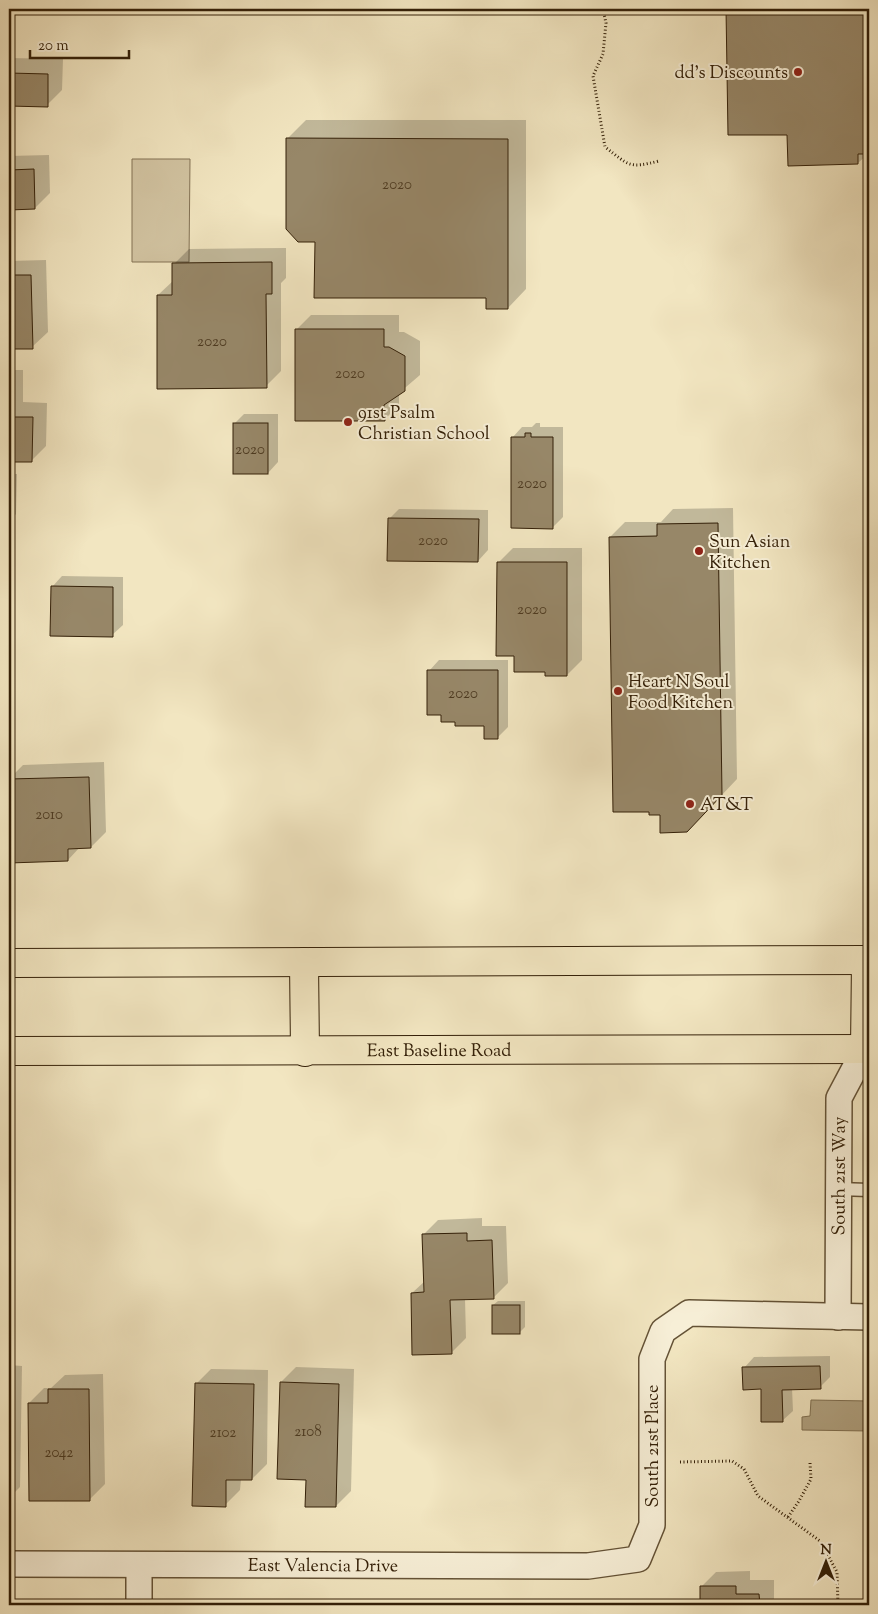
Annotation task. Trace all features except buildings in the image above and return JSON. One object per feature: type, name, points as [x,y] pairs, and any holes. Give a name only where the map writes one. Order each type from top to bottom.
[{"type":"main road","points":[[9,963],[868,960],[868,1051]]},
{"type":"main road","points":[[304,962],[305,1052]]},
{"type":"main road","name":"East Baseline Road","points":[[9,1051],[868,1051]]},
{"type":"street","name":"South 21st Way","points":[[838,1316],[839,1098],[868,1051]]},
{"type":"street","name":"South 21st Place","points":[[638,1560],[652,1525],[652,1359],[662,1331],[689,1313],[838,1316]]},
{"type":"street","points":[[838,1316],[869,1317]]},
{"type":"street","name":"East Valencia Drive","points":[[9,1564],[588,1566],[638,1560]]},
{"type":"street","points":[[139,1565],[139,1605]]},
{"type":"lane","points":[[838,1189],[869,1190]]},
{"type":"path","points":[[603,9],[606,23],[603,54],[593,76],[605,147],[630,166],[659,161]]},
{"type":"path","points":[[652,1463],[732,1461],[744,1469],[758,1496],[820,1541],[837,1572],[838,1605]]},
{"type":"path","points":[[788,1517],[800,1501],[811,1479],[810,1463]]},
{"type":"shaded area","points":[[132,159],[190,159],[189,262],[132,262]]},
{"type":"shaded area","points":[[811,1400],[869,1401],[869,1431],[802,1430],[802,1417],[810,1416]]},
{"type":"place","name":"dd's Discounts","points":[[798,72]]},
{"type":"place","name":"91st Psalm Christian School","points":[[348,422]]},
{"type":"place","name":"Sun Asian Kitchen","points":[[699,551]]},
{"type":"place","name":"Heart N Soul Food Kitchen","points":[[618,691]]},
{"type":"place","name":"AT&T","points":[[690,804]]}]
